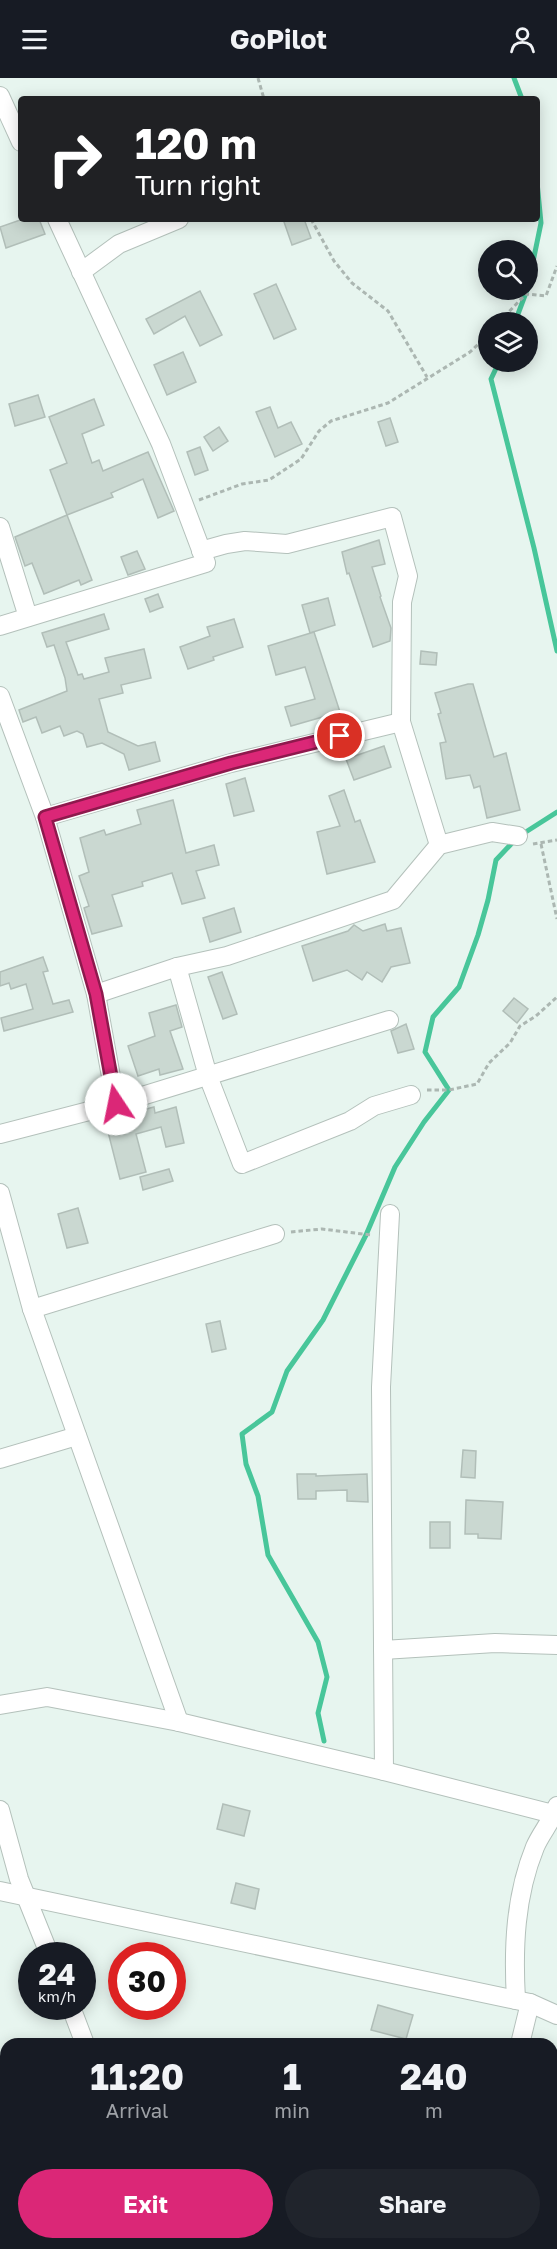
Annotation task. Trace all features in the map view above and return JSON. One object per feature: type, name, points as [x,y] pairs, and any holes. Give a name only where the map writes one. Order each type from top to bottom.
[{"type":"street","points":[[0,96],[18,135]]},
{"type":"street","points":[[0,626],[206,563],[161,444],[58,222]]},
{"type":"street","points":[[81,272],[119,244],[171,222]]},
{"type":"street","points":[[201,551],[245,541],[287,544],[392,517],[408,576],[402,602],[400,722],[439,846]]},
{"type":"street","points":[[0,527],[28,617]]},
{"type":"street","points":[[0,696],[45,817],[96,994],[116,1104]]},
{"type":"street","points":[[45,817],[231,763],[400,722]]},
{"type":"street","points":[[96,994],[177,967],[227,956],[393,900],[439,846],[492,832],[518,836]]},
{"type":"street","points":[[177,967],[208,1076],[242,1164],[350,1120],[375,1106],[411,1095]]},
{"type":"street","points":[[0,1134],[116,1104],[389,1020]]},
{"type":"street","points":[[0,1193],[32,1309],[178,1722]]},
{"type":"street","points":[[384,1771],[381,1387],[390,1214]]},
{"type":"street","points":[[32,1309],[275,1234]]},
{"type":"street","points":[[0,1459],[77,1436]]},
{"type":"street","points":[[383,1650],[495,1643],[557,1644]]},
{"type":"street","points":[[0,1705],[47,1697],[178,1722],[556,1812],[535,1846],[519,1899],[514,1963],[523,2001],[520,2038]]},
{"type":"street","points":[[0,1810],[19,1879],[45,1942]]},
{"type":"street","points":[[0,1891],[523,2001],[557,2015]]},
{"type":"street","points":[[75,2020],[83,2038]]},
{"type":"path","points":[[258,78],[263,96]]},
{"type":"path","points":[[312,222],[334,261],[352,283],[388,311],[428,377]]},
{"type":"path","points":[[509,312],[526,294],[546,296],[557,266]]},
{"type":"path","points":[[184,506],[242,484],[270,480],[301,459],[319,431],[331,421],[388,404],[470,352],[478,344]]},
{"type":"path","points":[[557,840],[541,844],[557,919]]},
{"type":"path","points":[[411,1095],[424,1090],[449,1090],[477,1084],[489,1063],[510,1043],[520,1026],[536,1016],[557,997]]},
{"type":"path","points":[[275,1234],[322,1229],[389,1238]]},
{"type":"building","points":[[18,221],[40,222],[45,234],[6,248],[0,227]]},
{"type":"building","points":[[284,222],[305,222],[311,238],[292,245]]},
{"type":"building","points":[[276,284],[296,329],[274,339],[254,294]]},
{"type":"building","points":[[200,291],[222,335],[200,346],[185,316],[154,334],[146,319]]},
{"type":"building","points":[[183,352],[196,382],[167,395],[154,365]]},
{"type":"building","points":[[38,395],[45,417],[15,426],[9,404]]},
{"type":"building","points":[[94,399],[104,425],[82,434],[92,463],[99,460],[103,471],[148,452],[174,511],[158,518],[143,479],[111,493],[113,497],[67,515],[50,470],[67,463],[49,417]]},
{"type":"building","points":[[270,407],[278,428],[291,422],[302,444],[275,457],[256,412]]},
{"type":"building","points":[[390,418],[398,442],[386,446],[378,422]]},
{"type":"building","points":[[219,427],[228,441],[213,451],[204,437]]},
{"type":"building","points":[[200,447],[208,470],[195,475],[187,452]]},
{"type":"building","points":[[67,515],[92,580],[81,585],[79,580],[44,594],[32,563],[25,566],[15,537]]},
{"type":"building","points":[[379,540],[385,564],[372,567],[391,628],[390,641],[373,647],[349,573],[347,574],[342,552]]},
{"type":"building","points":[[137,551],[145,569],[128,575],[121,557]]},
{"type":"building","points":[[158,594],[163,607],[150,612],[145,599]]},
{"type":"building","points":[[328,598],[335,625],[310,633],[302,605]]},
{"type":"building","points":[[104,614],[109,629],[66,642],[78,675],[82,674],[84,679],[109,672],[105,658],[144,649],[151,678],[121,685],[123,693],[99,699],[108,732],[138,746],[155,742],[160,761],[129,770],[124,754],[102,743],[87,747],[83,734],[77,731],[64,736],[60,726],[42,733],[36,717],[23,722],[19,710],[67,691],[54,645],[47,647],[42,633]]},
{"type":"building","points":[[234,619],[243,647],[213,657],[214,660],[188,669],[180,647],[210,636],[207,627]]},
{"type":"building","points":[[314,632],[340,712],[291,726],[285,707],[315,699],[305,667],[276,675],[268,646]]},
{"type":"building","points":[[421,651],[437,653],[436,665],[420,664]]},
{"type":"building","points":[[473,684],[494,757],[506,753],[520,810],[487,818],[480,786],[474,788],[470,775],[446,779],[440,743],[446,742],[435,693]]},
{"type":"building","points":[[384,746],[391,767],[354,780],[346,759]]},
{"type":"building","points":[[245,778],[254,811],[234,816],[226,784]]},
{"type":"building","points":[[344,790],[355,822],[360,820],[375,862],[327,874],[317,832],[340,826],[329,796]]},
{"type":"building","points":[[173,800],[186,853],[214,845],[219,865],[196,871],[205,898],[182,904],[172,873],[142,882],[143,886],[112,895],[122,926],[92,934],[84,908],[89,906],[79,876],[89,872],[80,838],[104,830],[106,835],[141,824],[137,810]]},
{"type":"building","points":[[234,908],[241,932],[210,942],[203,918]]},
{"type":"building","points":[[385,924],[387,931],[401,928],[410,963],[391,967],[382,982],[367,972],[362,980],[347,970],[313,981],[302,946],[348,931],[354,925],[363,931]]},
{"type":"building","points":[[43,957],[48,971],[43,972],[53,1004],[69,1000],[73,1012],[4,1031],[1,1018],[33,1009],[26,984],[11,989],[9,983],[0,986],[0,972]]},
{"type":"building","points":[[222,972],[237,1014],[223,1019],[208,977]]},
{"type":"building","points":[[514,998],[528,1009],[517,1023],[503,1011]]},
{"type":"building","points":[[176,1005],[182,1027],[170,1031],[183,1069],[160,1075],[159,1069],[138,1076],[128,1046],[155,1036],[149,1013]]},
{"type":"building","points":[[406,1024],[414,1049],[398,1053],[391,1031]]},
{"type":"building","points":[[154,1107],[155,1113],[176,1107],[184,1143],[166,1147],[161,1127],[136,1134],[146,1172],[120,1179],[105,1120]]},
{"type":"building","points":[[169,1169],[173,1181],[143,1190],[140,1177]]},
{"type":"building","points":[[78,1208],[88,1243],[67,1248],[58,1214]]},
{"type":"building","points":[[220,1321],[226,1349],[212,1352],[206,1324]]},
{"type":"building","points":[[463,1450],[476,1451],[475,1478],[461,1477]]},
{"type":"building","points":[[297,1474],[316,1474],[316,1476],[367,1474],[368,1502],[347,1501],[347,1490],[316,1491],[316,1499],[298,1499]]},
{"type":"building","points":[[466,1500],[503,1502],[501,1539],[478,1538],[478,1534],[465,1534]]},
{"type":"building","points":[[430,1522],[450,1522],[450,1548],[430,1548]]},
{"type":"building","points":[[223,1804],[250,1811],[244,1836],[217,1829]]},
{"type":"building","points":[[236,1883],[259,1889],[255,1909],[231,1903]]},
{"type":"building","points":[[378,2005],[413,2015],[406,2038],[371,2030]]},
{"type":"waterway","points":[[514,78],[521,96]]},
{"type":"waterway","points":[[537,240],[541,223],[540,213]]},
{"type":"waterway","points":[[519,312],[523,300]]},
{"type":"waterway","points":[[494,372],[491,379],[534,548],[557,651]]},
{"type":"waterway","points":[[521,835],[557,812]]},
{"type":"waterway","points":[[324,1741],[318,1713],[327,1677],[318,1642],[268,1555],[258,1496],[246,1464],[242,1434],[272,1412],[287,1371],[323,1320],[366,1235],[395,1167],[424,1122],[449,1090],[425,1052],[433,1017],[459,987],[478,935],[496,860],[514,841]]},
{"type":"route","points":[[116,1104],[96,994],[45,817],[231,763],[340,736]]}]
